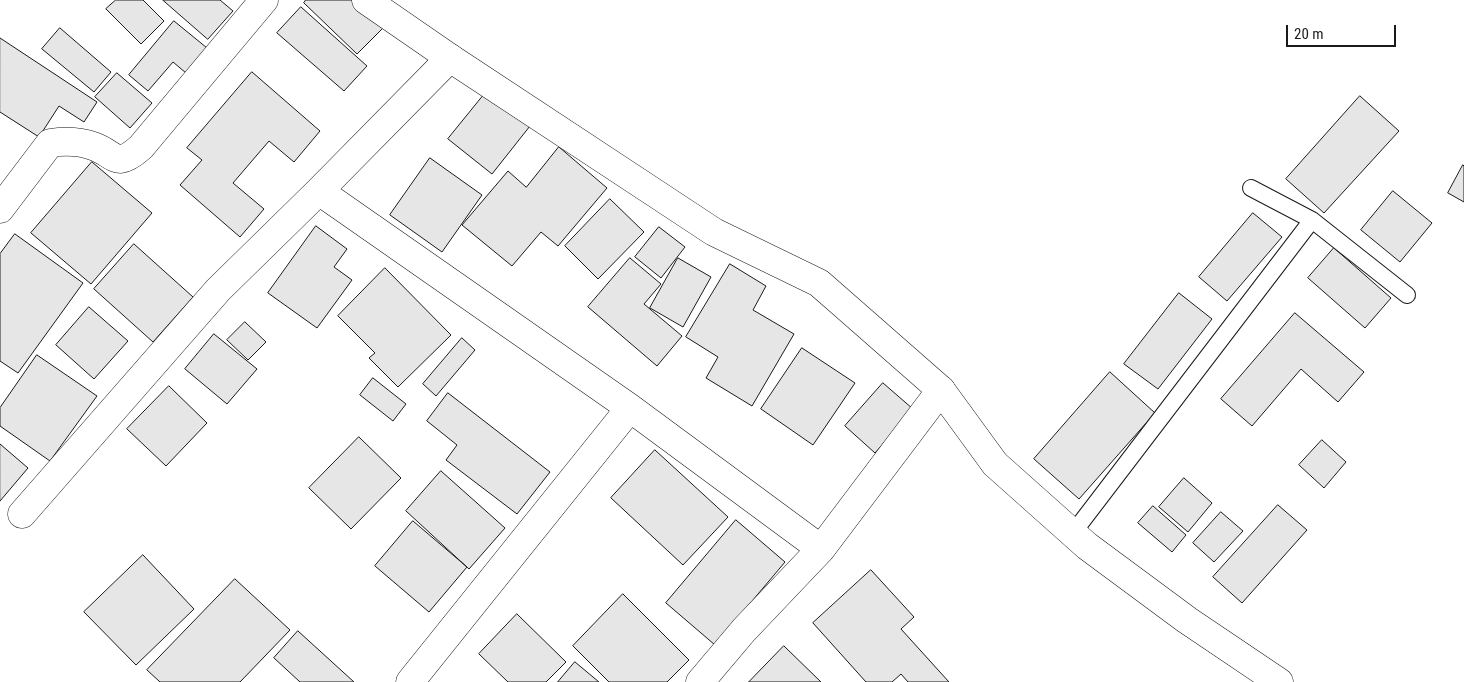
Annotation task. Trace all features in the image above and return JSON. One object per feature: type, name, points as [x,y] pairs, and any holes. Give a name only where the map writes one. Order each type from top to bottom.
[{"type":"street","points":[[0,209],[50,143],[67,141],[93,146],[114,159],[129,157],[141,147],[264,0]]},
{"type":"street","points":[[366,0],[450,58],[714,232],[819,283],[941,390],[995,464],[1087,546],[1187,620],[1279,682]]},
{"type":"street","points":[[22,514],[218,290],[320,191],[450,58]]},
{"type":"street","points":[[320,191],[630,408],[820,549]]},
{"type":"street","points":[[700,682],[744,630],[820,549],[941,390]]},
{"type":"street","points":[[410,682],[630,408]]},
{"type":"lane","points":[[1251,188],[1312,220],[1407,295]]},
{"type":"lane","points":[[1073,533],[1312,220]]},
{"type":"building","points":[[116,0],[143,0],[164,21],[141,44],[106,9]]},
{"type":"building","points":[[163,0],[220,0],[233,11],[208,39]]},
{"type":"building","points":[[306,0],[354,0],[383,28],[357,54],[304,3]]},
{"type":"building","points":[[301,7],[367,66],[344,91],[277,33]]},
{"type":"building","points":[[174,21],[207,48],[186,73],[173,62],[148,91],[129,75]]},
{"type":"building","points":[[60,28],[111,72],[94,92],[42,49]]},
{"type":"building","points":[[0,38],[97,102],[84,122],[59,106],[39,137],[0,112]]},
{"type":"building","points":[[252,72],[320,131],[294,162],[269,141],[233,183],[264,209],[240,237],[180,185],[202,160],[187,148]]},
{"type":"building","points":[[117,73],[152,103],[130,128],[95,97]]},
{"type":"building","points":[[487,91],[530,126],[492,174],[448,139]]},
{"type":"building","points":[[1360,96],[1399,131],[1324,213],[1286,179]]},
{"type":"building","points":[[559,147],[607,188],[558,246],[541,232],[512,266],[462,225],[508,171],[526,187]]},
{"type":"building","points":[[430,158],[482,195],[442,252],[390,215]]},
{"type":"building","points":[[92,162],[152,213],[91,284],[31,233]]},
{"type":"building","points":[[1464,166],[1464,202],[1448,193]]},
{"type":"building","points":[[1393,191],[1432,223],[1400,262],[1361,230]]},
{"type":"building","points":[[610,199],[644,232],[598,279],[565,246]]},
{"type":"building","points":[[1253,213],[1282,237],[1227,301],[1199,277]]},
{"type":"building","points":[[316,226],[347,249],[334,267],[352,280],[317,328],[268,293]]},
{"type":"building","points":[[659,227],[685,247],[661,278],[635,257]]},
{"type":"building","points":[[15,234],[83,283],[18,373],[0,361],[0,254]]},
{"type":"building","points":[[134,244],[193,297],[153,342],[94,289]]},
{"type":"building","points":[[1334,248],[1391,298],[1365,328],[1308,278]]},
{"type":"building","points":[[630,258],[661,284],[644,304],[682,336],[657,366],[588,307]]},
{"type":"building","points":[[678,258],[711,277],[683,327],[650,308]]},
{"type":"building","points":[[730,264],[766,286],[753,310],[794,334],[752,406],[706,378],[718,357],[686,337]]},
{"type":"building","points":[[385,268],[451,335],[398,387],[369,358],[375,353],[338,316]]},
{"type":"building","points":[[1179,293],[1212,319],[1158,389],[1124,364]]},
{"type":"building","points":[[89,307],[128,341],[94,379],[56,345]]},
{"type":"building","points":[[1295,313],[1364,372],[1338,402],[1301,369],[1252,426],[1221,399]]},
{"type":"building","points":[[245,322],[266,342],[248,360],[227,340]]},
{"type":"building","points":[[214,334],[257,369],[227,404],[185,369]]},
{"type":"building","points":[[462,338],[475,350],[436,396],[423,384]]},
{"type":"building","points":[[802,348],[855,383],[813,445],[761,409]]},
{"type":"building","points":[[37,355],[97,396],[50,461],[0,426],[0,408]]},
{"type":"building","points":[[1110,372],[1155,413],[1079,499],[1034,459]]},
{"type":"building","points":[[373,378],[406,404],[393,421],[360,395]]},
{"type":"building","points":[[883,383],[913,409],[875,453],[845,426]]},
{"type":"building","points":[[169,386],[207,423],[166,466],[127,429]]},
{"type":"building","points":[[448,393],[550,472],[517,514],[446,460],[457,445],[427,421]]},
{"type":"building","points":[[359,437],[401,478],[351,529],[309,488]]},
{"type":"building","points":[[1322,440],[1346,462],[1324,488],[1299,465]]},
{"type":"building","points":[[0,444],[28,468],[0,501]]},
{"type":"building","points":[[655,450],[728,517],[683,565],[611,498]]},
{"type":"building","points":[[441,471],[505,528],[469,569],[406,511]]},
{"type":"building","points":[[1184,478],[1212,503],[1188,532],[1159,507]]},
{"type":"building","points":[[1278,505],[1307,530],[1242,603],[1213,577]]},
{"type":"building","points":[[1153,506],[1186,535],[1172,552],[1138,523]]},
{"type":"building","points":[[1221,512],[1243,531],[1214,562],[1193,543]]},
{"type":"building","points":[[736,520],[785,562],[715,645],[666,603]]},
{"type":"building","points":[[413,521],[467,567],[429,612],[375,566]]},
{"type":"building","points":[[143,555],[194,609],[136,665],[84,612]]},
{"type":"building","points":[[871,570],[914,617],[901,629],[949,682],[908,682],[901,674],[892,682],[866,682],[813,623]]},
{"type":"building","points":[[235,579],[290,630],[240,682],[160,682],[147,670]]},
{"type":"building","points":[[623,594],[689,660],[667,682],[609,682],[573,646]]},
{"type":"building","points":[[517,614],[566,662],[546,682],[508,682],[479,654]]},
{"type":"building","points":[[298,631],[354,682],[300,682],[274,658]]},
{"type":"building","points":[[784,646],[821,682],[749,682]]},
{"type":"building","points":[[575,662],[599,682],[558,682]]}]
